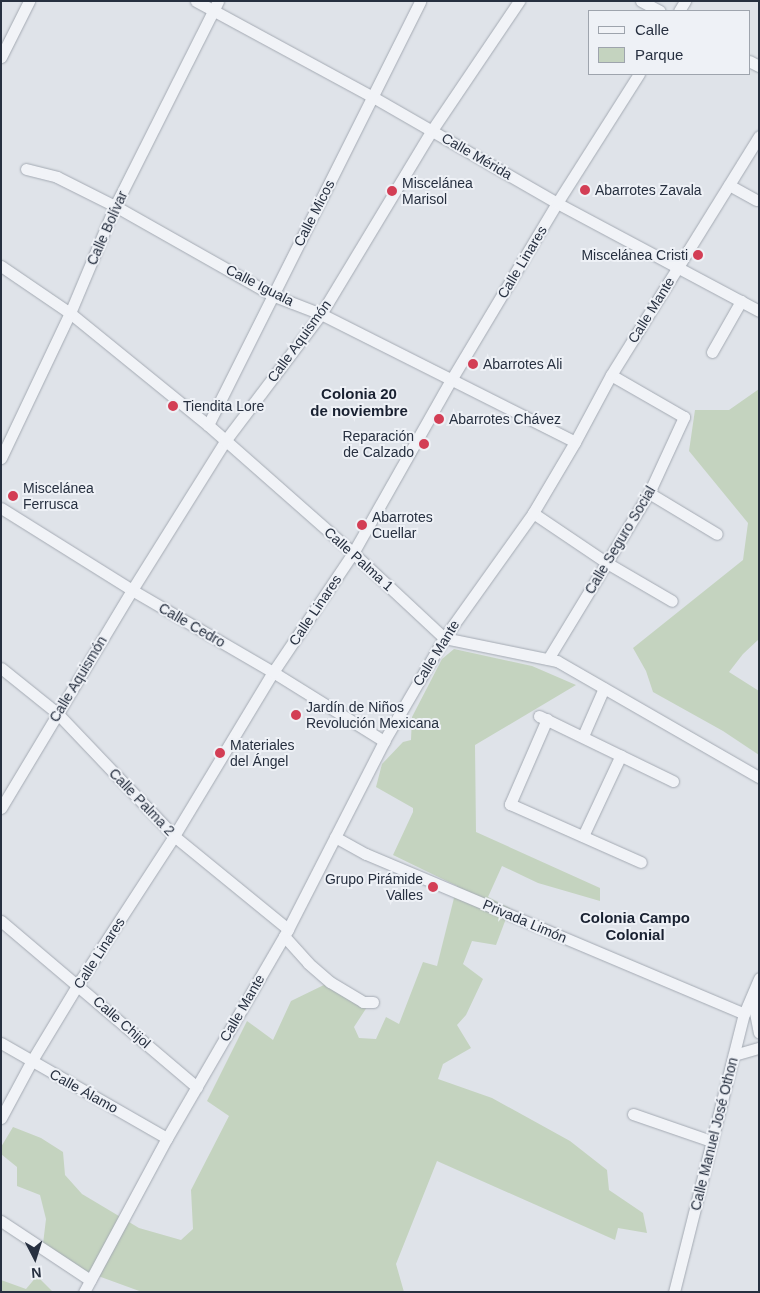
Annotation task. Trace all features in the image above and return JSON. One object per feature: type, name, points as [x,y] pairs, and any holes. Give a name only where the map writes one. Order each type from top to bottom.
[{"type":"street","points":[[1,57],[29,1]]},
{"type":"street","name":"Calle Mérida","points":[[196,1],[216,6],[557,203],[759,310]]},
{"type":"street","name":"Calle Micos","points":[[208,425],[420,1]]},
{"type":"street","name":"Calle Aquismón","points":[[1,808],[132,590],[226,441],[321,314],[432,130],[519,1]]},
{"type":"street","points":[[641,1],[658,10]]},
{"type":"street","name":"Calle Bolívar","points":[[1,458],[70,313],[115,206],[216,6]]},
{"type":"street","name":"Calle Linares","points":[[1,1118],[31,1062],[78,984],[174,836],[274,672],[353,553],[451,380],[557,203],[638,75]]},
{"type":"street","name":"Calle Mante","points":[[84,1292],[167,1138],[286,933],[384,741],[444,638],[533,512],[575,442],[611,374],[759,136]]},
{"type":"street","name":"Calle Iguala","points":[[26,168],[57,177],[115,206],[272,295],[321,314],[575,442]]},
{"type":"street","points":[[729,186],[756,200]]},
{"type":"street","name":"Calle Palma 1","points":[[1,266],[70,313],[208,425],[353,553],[444,638]]},
{"type":"street","points":[[712,352],[741,301]]},
{"type":"street","name":"Calle Seguro Social","points":[[548,659],[649,493],[684,417],[611,374]]},
{"type":"street","points":[[649,493],[718,534]]},
{"type":"street","name":"Calle Cedro","points":[[1,508],[132,590],[274,672],[384,741]]},
{"type":"street","points":[[533,512],[607,563],[672,601]]},
{"type":"street","points":[[444,638],[557,661],[759,778]]},
{"type":"street","name":"Calle Palma 2","points":[[1,668],[57,713],[174,836],[286,933],[308,963],[330,982],[363,1002],[374,1002]]},
{"type":"street","points":[[583,736],[604,688]]},
{"type":"street","points":[[641,862],[510,804],[543,718],[673,781]]},
{"type":"street","points":[[583,836],[621,755]]},
{"type":"street","name":"Privada Limón","points":[[335,837],[366,854],[744,1014]]},
{"type":"street","name":"Calle Chijol","points":[[1,921],[78,984],[197,1087]]},
{"type":"street","name":"Calle Manuel José Othon","points":[[674,1292],[744,1014],[759,978]]},
{"type":"street","points":[[752,995],[759,1032]]},
{"type":"street","name":"Calle Álamo","points":[[1,1043],[31,1062],[167,1138]]},
{"type":"street","points":[[734,1055],[759,1048]]},
{"type":"street","points":[[634,1114],[711,1142]]},
{"type":"street","points":[[1,1221],[90,1280]]},
{"type":"green space","points":[[759,389],[759,639],[743,654],[729,672],[759,691],[759,755],[723,731],[653,692],[646,671],[633,648],[743,560],[748,523],[689,451],[695,410],[729,410]]},
{"type":"green space","points":[[454,649],[532,666],[576,685],[475,745],[476,832],[600,888],[600,901],[538,883],[502,866],[488,897],[510,908],[496,945],[472,941],[463,964],[483,979],[466,1015],[457,1025],[471,1048],[443,1064],[438,1079],[492,1098],[570,1141],[607,1170],[609,1190],[643,1213],[647,1233],[618,1228],[615,1240],[437,1161],[396,1264],[404,1292],[142,1292],[79,1269],[43,1244],[46,1219],[40,1195],[17,1186],[17,1167],[1,1154],[1,1147],[13,1127],[41,1138],[63,1152],[65,1175],[82,1194],[139,1228],[181,1240],[193,1229],[191,1190],[229,1116],[207,1101],[247,1021],[273,1040],[291,1001],[328,983],[367,1007],[354,1027],[359,1038],[376,1039],[386,1017],[399,1024],[423,962],[437,966],[457,886],[393,855],[413,812],[413,808],[376,787],[382,764],[403,742],[411,740],[412,717],[442,659]]},
{"type":"green space","points":[[37,1276],[53,1292],[1,1292],[1,1280],[26,1289]]},
{"type":"place","name":"Abarrotes Zavala","points":[[585,190]]},
{"type":"place","name":"Miscelánea Marisol","points":[[392,191]]},
{"type":"place","name":"Miscelánea Cristi","points":[[698,255]]},
{"type":"place","name":"Abarrotes Ali","points":[[473,364]]},
{"type":"place","name":"Tiendita Lore","points":[[173,406]]},
{"type":"place","name":"Abarrotes Chávez","points":[[439,419]]},
{"type":"place","name":"Reparación de Calzado","points":[[424,444]]},
{"type":"place","name":"Miscelánea Ferrusca","points":[[13,496]]},
{"type":"place","name":"Abarrotes Cuellar","points":[[362,525]]},
{"type":"place","name":"Jardín de Niños Revolución Mexicana","points":[[296,715]]},
{"type":"place","name":"Materiales del Ángel","points":[[220,753]]},
{"type":"place","name":"Grupo Pirámide Valles","points":[[433,887]]},
{"type":"district","name":"Colonia 20 de noviembre","points":[[359,402]]},
{"type":"district","name":"Colonia Campo Colonial","points":[[635,926]]}]
